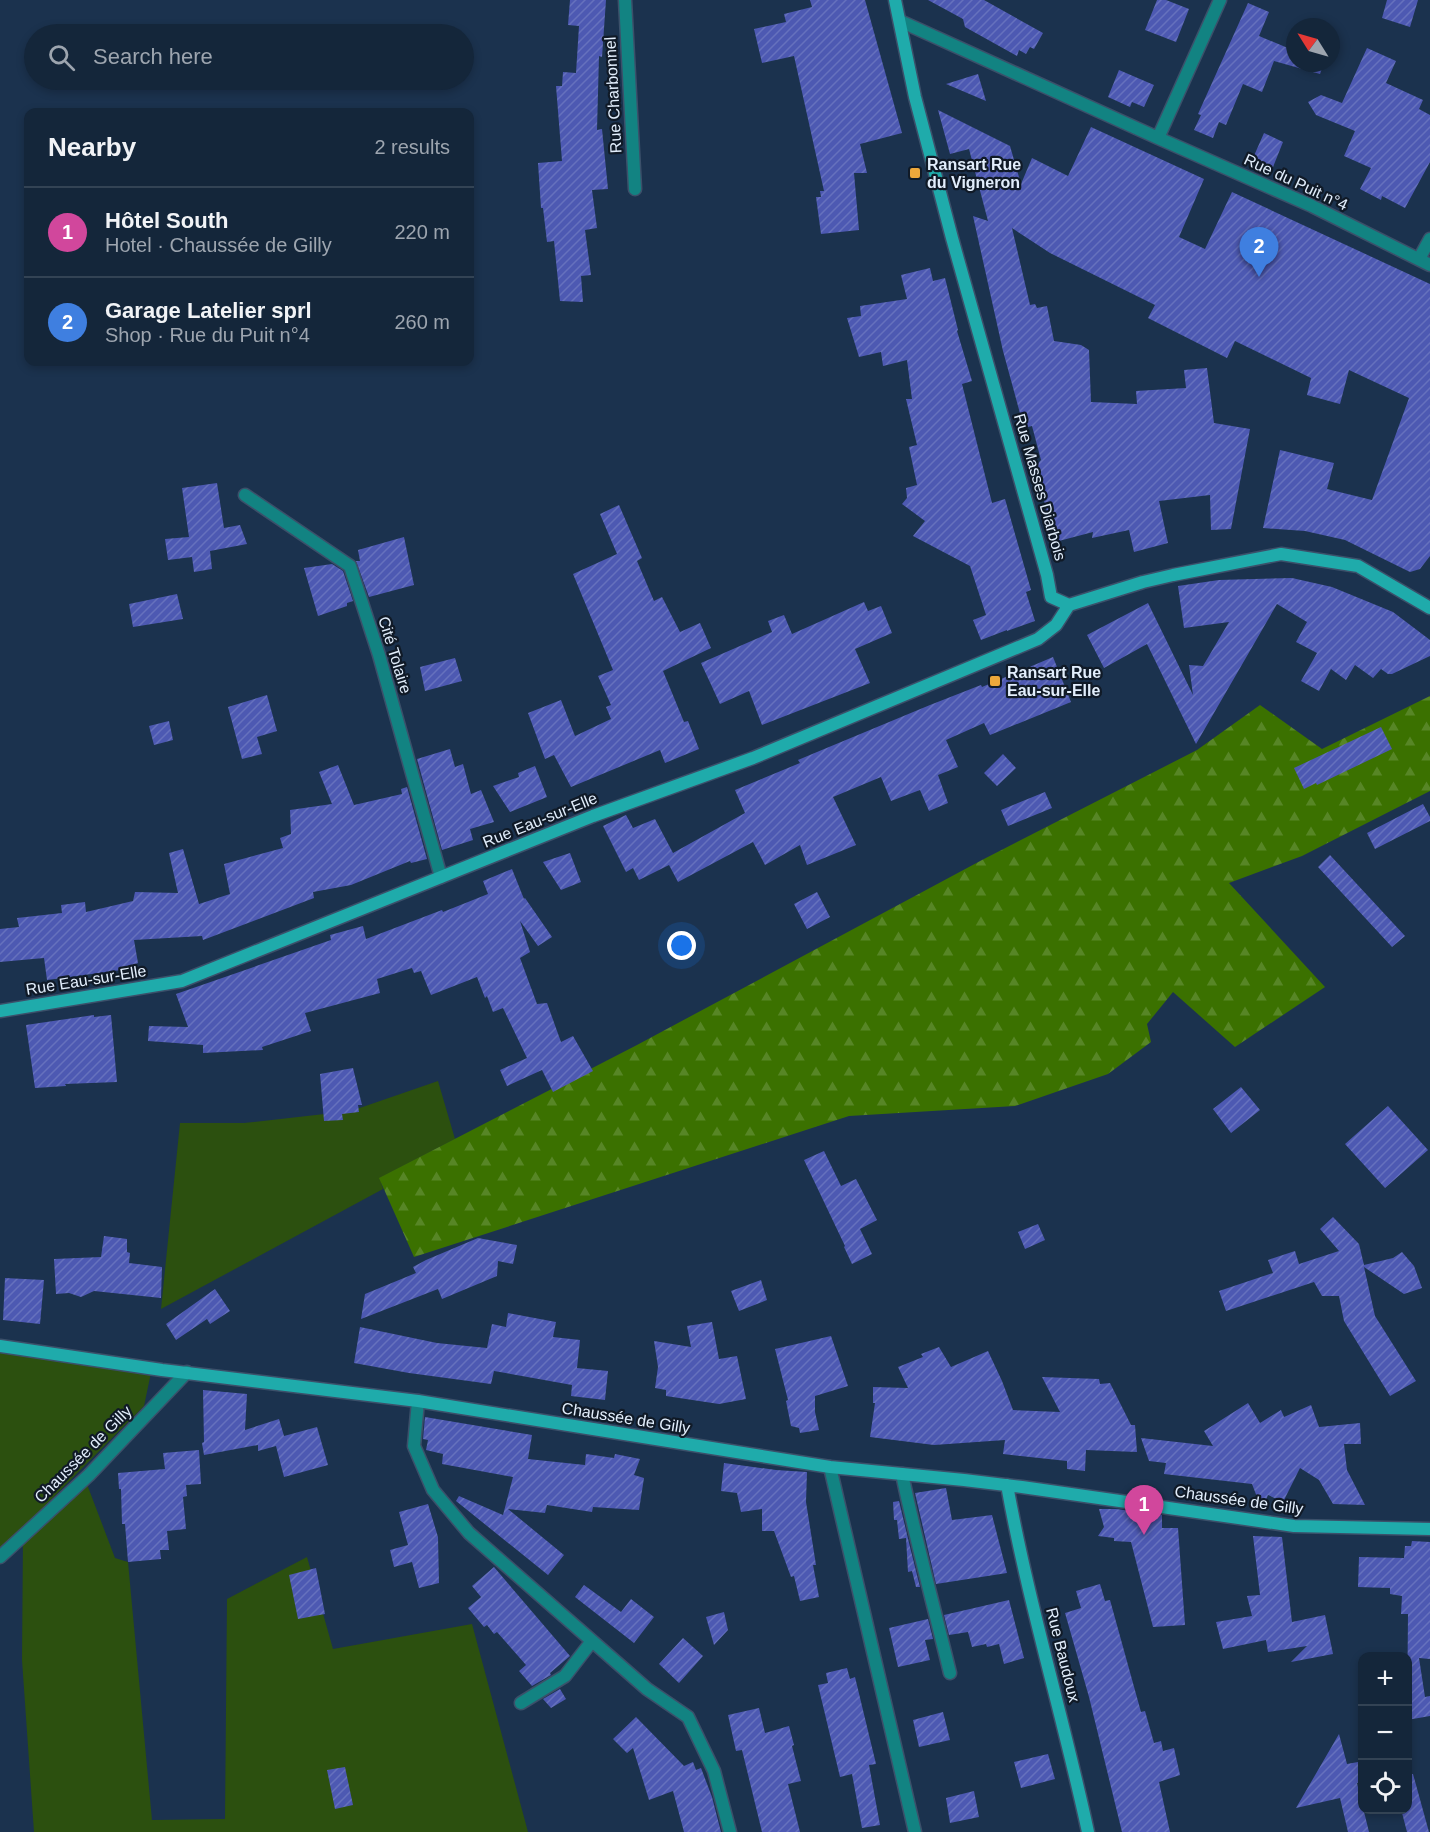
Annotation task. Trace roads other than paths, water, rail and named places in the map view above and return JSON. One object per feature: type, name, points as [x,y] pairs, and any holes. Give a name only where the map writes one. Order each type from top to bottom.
[{"type":"street","name":"Rue Charbonnel","points":[[625,0],[635,189]]},
{"type":"street","name":"Rue Masses Diarbois","points":[[895,0],[915,97],[1047,575],[1051,597],[1069,605]]},
{"type":"street","points":[[1158,138],[1220,0]]},
{"type":"street","name":"Rue du Puit n°4","points":[[900,21],[1312,206],[1424,262],[1430,239]]},
{"type":"street","name":"Cité Tolaire","points":[[245,495],[350,566],[379,655],[441,877]]},
{"type":"street","points":[[1069,605],[1143,582],[1281,554],[1358,566],[1430,608]]},
{"type":"street","name":"Rue Eau-sur-Elle","points":[[0,1011],[182,981],[593,816],[753,758],[1038,639],[1056,625],[1069,605]]},
{"type":"street","name":"Chaussée de Gilly","points":[[0,1346],[162,1370],[418,1401],[830,1467],[1007,1485],[1294,1526],[1430,1529]]},
{"type":"street","name":"Chaussée de Gilly","points":[[0,1557],[89,1475],[187,1372]]},
{"type":"street","points":[[418,1401],[414,1446],[433,1490],[469,1533],[648,1689],[688,1717],[714,1771],[730,1832]]},
{"type":"street","points":[[830,1467],[915,1832]]},
{"type":"street","points":[[902,1474],[912,1525],[950,1673]]},
{"type":"street","name":"Rue Baudoux","points":[[1007,1485],[1029,1591],[1075,1768],[1088,1832]]},
{"type":"street","points":[[521,1703],[565,1676],[592,1641]]},
{"type":"place","name":"Ransart Rue du Vigneron","points":[[915,173]]},
{"type":"place","name":"Garage Latelier sprl","points":[[1259,277]]},
{"type":"place","name":"Ransart Rue Eau-sur-Elle","points":[[995,681]]},
{"type":"place","name":"Hôtel South","points":[[1144,1535]]}]
